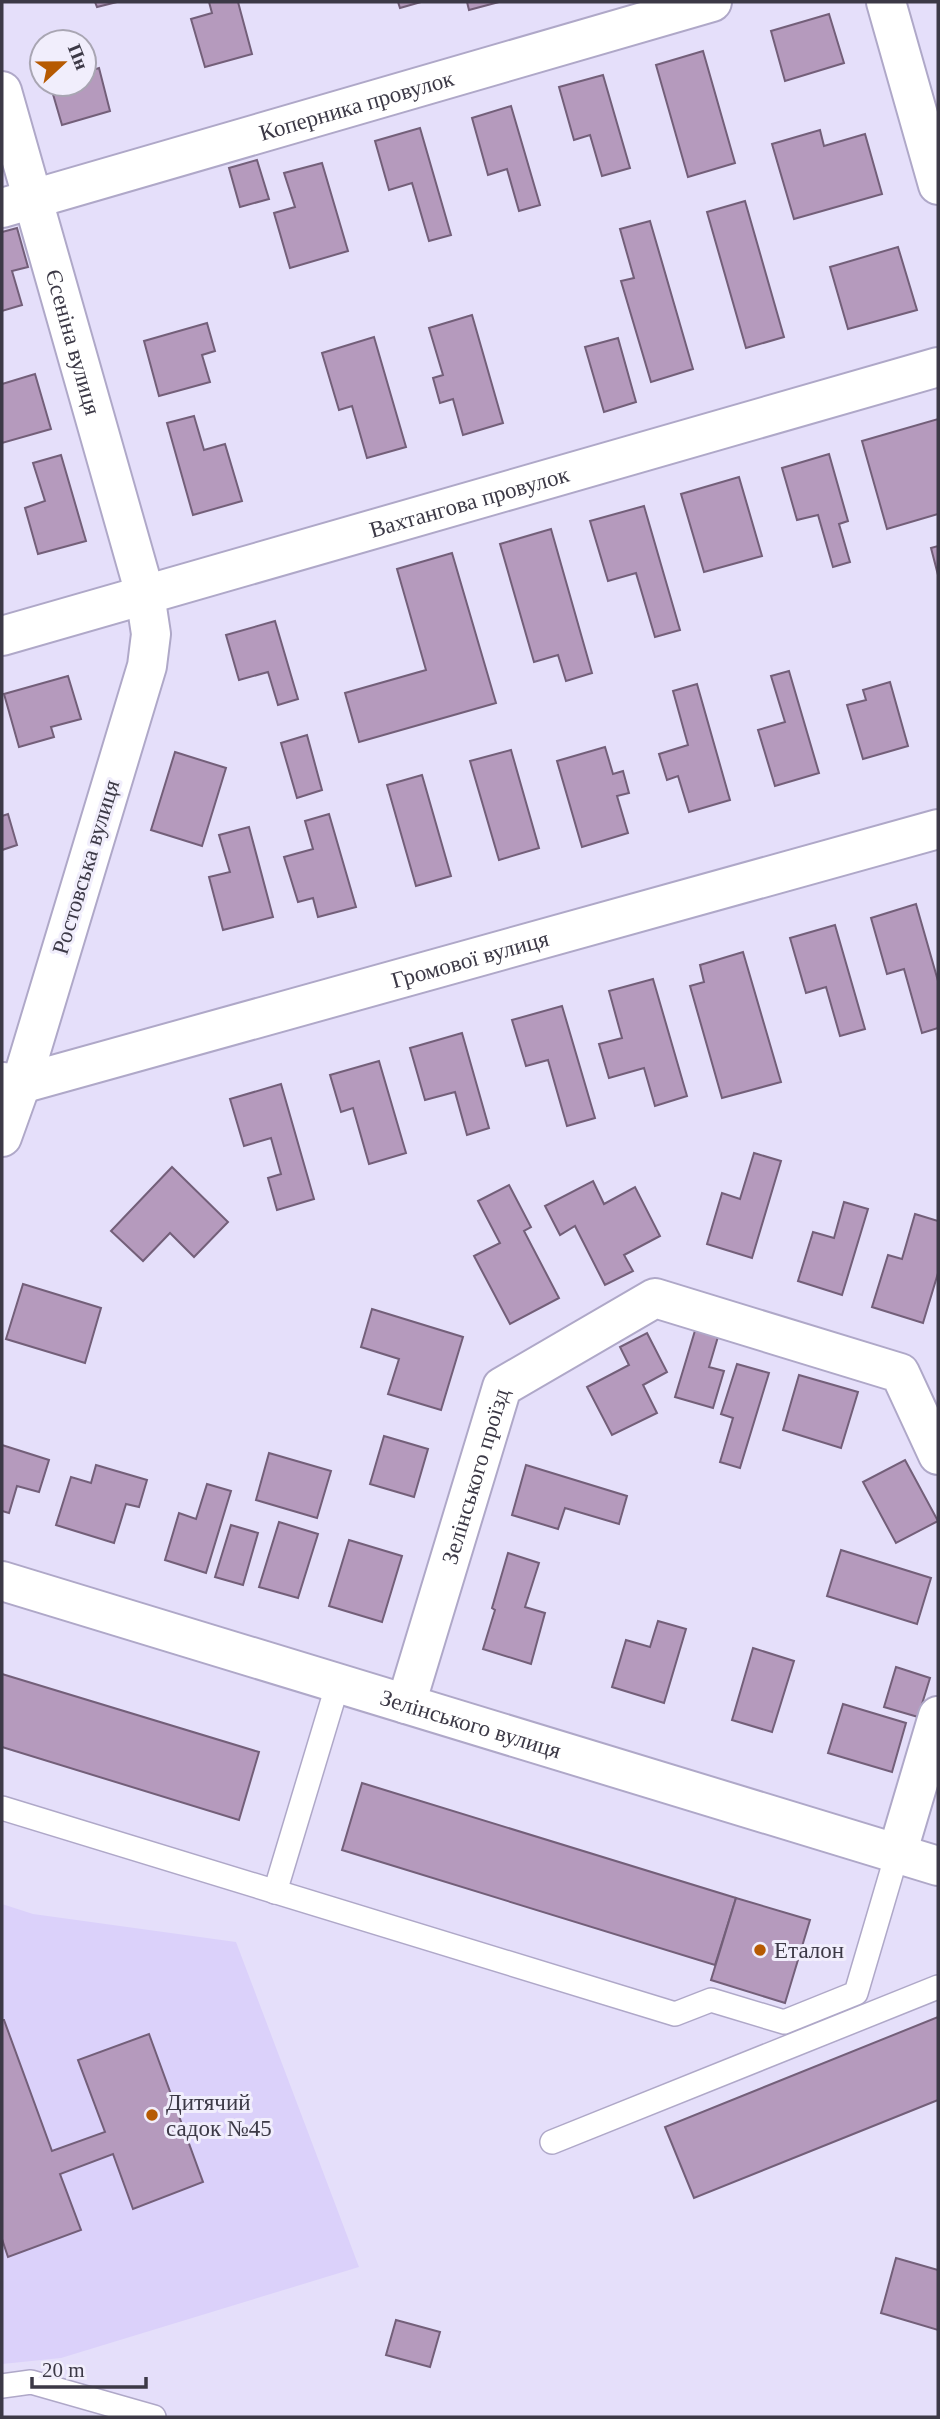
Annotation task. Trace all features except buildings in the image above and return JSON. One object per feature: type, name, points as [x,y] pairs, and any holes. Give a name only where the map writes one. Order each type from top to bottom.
[{"type":"street","name":"Коперника провулок","points":[[17,203],[712,2]]},
{"type":"street","points":[[886,2],[938,185]]},
{"type":"street","name":"Єсеніна вулиця","points":[[2,91],[17,203],[145,594]]},
{"type":"street","name":"Вахтангова провулок","points":[[2,636],[938,367]]},
{"type":"street","name":"Ростовська вулиця","points":[[2,1137],[11,1083],[147,666],[151,634],[145,594]]},
{"type":"street","name":"Громової вулиця","points":[[11,1083],[938,829]]},
{"type":"street","name":"Зелінського проїзд","points":[[406,1704],[502,1388],[655,1298],[900,1373],[938,1455]]},
{"type":"street","name":"Зелінського вулиця","points":[[2,1581],[938,1866]]},
{"type":"street","points":[[897,1854],[938,1716]]},
{"type":"lane","points":[[275,1892],[338,1684]]},
{"type":"lane","points":[[2,1808],[675,2014],[711,2000],[784,2022],[856,1993],[897,1854]]},
{"type":"lane","points":[[552,2142],[938,1987]]},
{"type":"lane","points":[[2,2386],[30,2382],[154,2417]]},
{"type":"shaded area","name":"Дитячий садок №45","points":[[2,1904],[33,1914],[236,1942],[359,2267],[61,2358],[2,2364]]},
{"type":"place","name":"Еталон","points":[[760,1950]]},
{"type":"place","name":"Дитячий садок №45","points":[[152,2115]]}]
